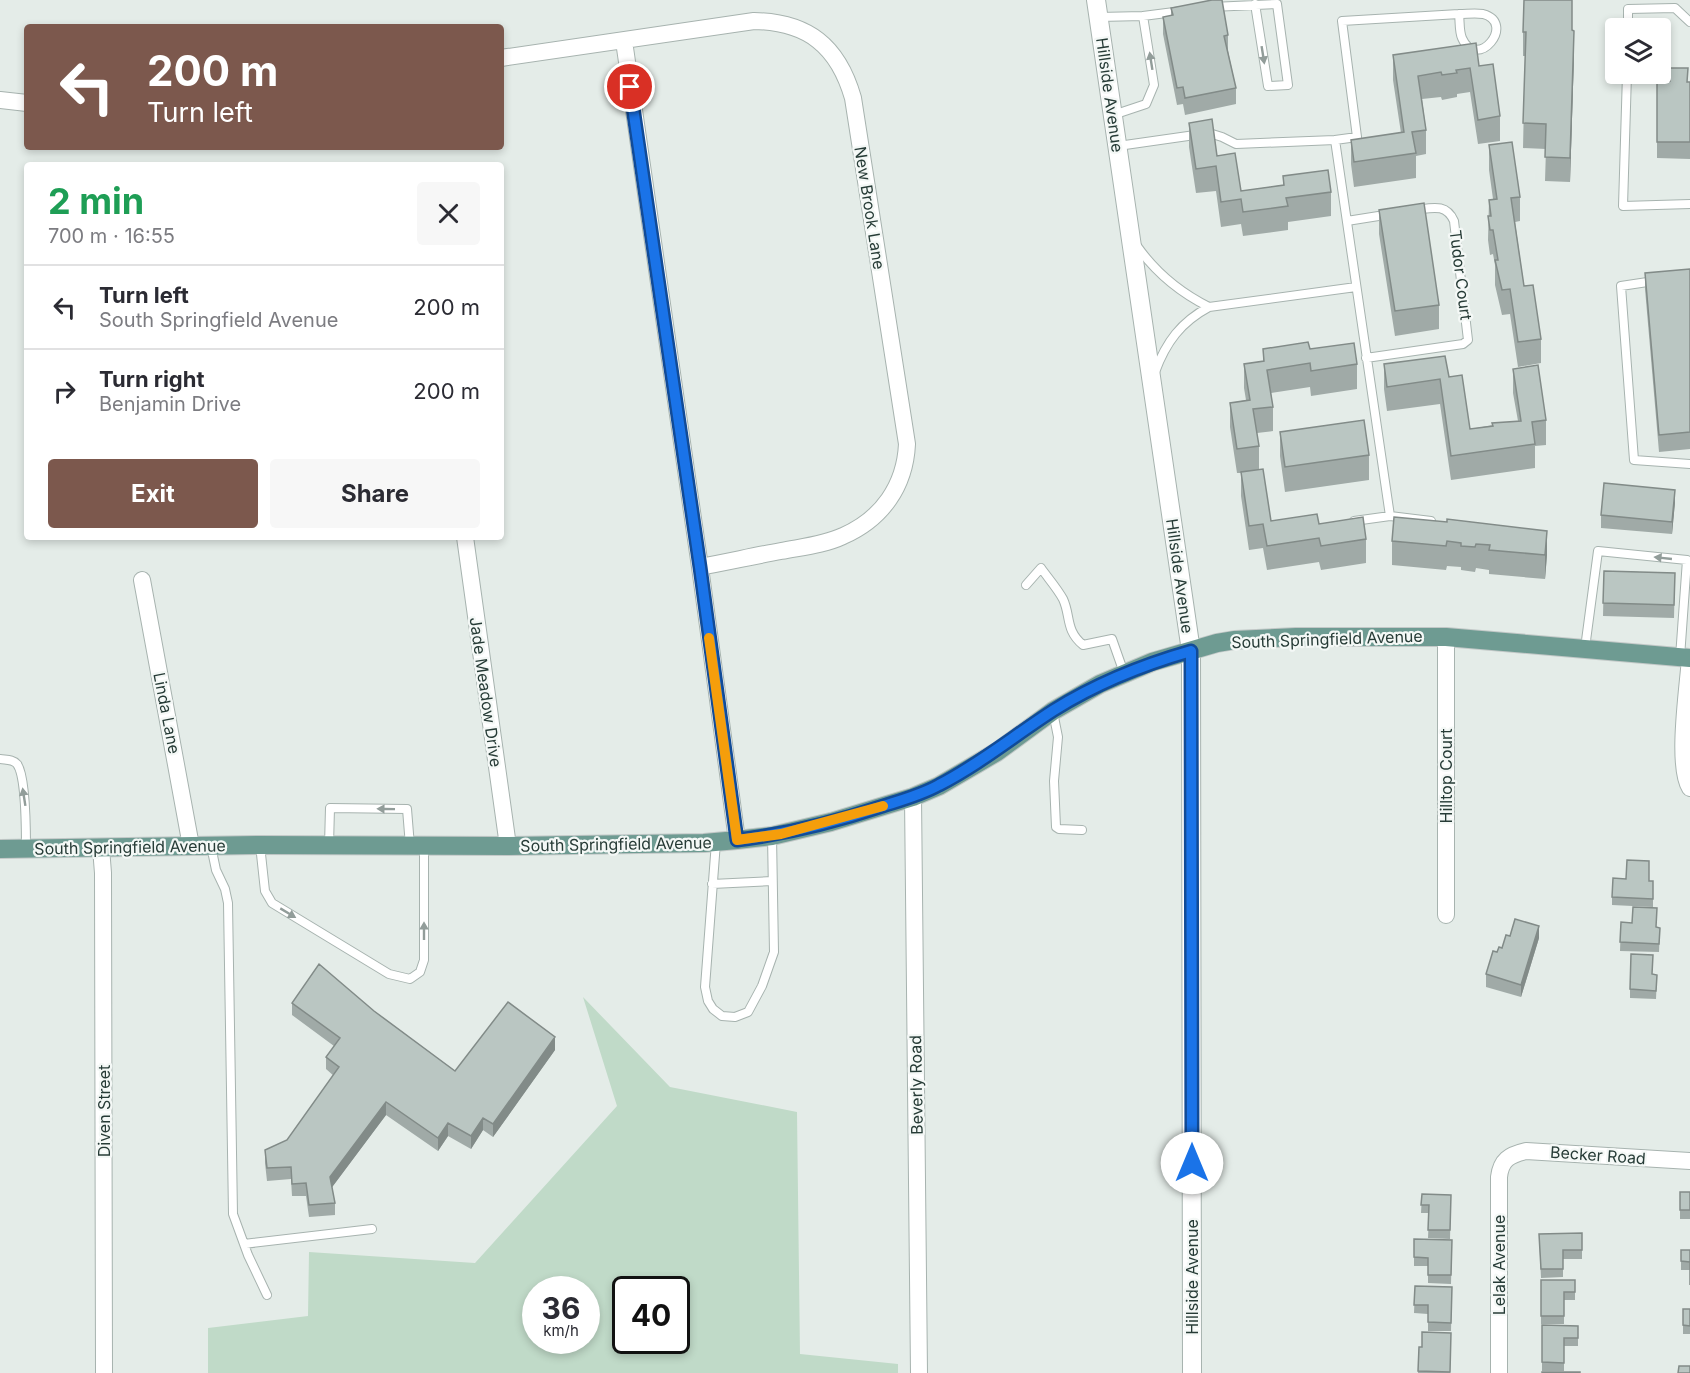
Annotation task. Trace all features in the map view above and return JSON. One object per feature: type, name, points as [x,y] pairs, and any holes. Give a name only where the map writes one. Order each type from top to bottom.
[{"type":"main road","name":"South Springfield Avenue","points":[[0,849],[210,845],[508,846],[737,840],[772,836],[831,822],[913,797],[939,786],[997,752],[1053,711],[1124,673],[1152,662],[1235,640],[1446,637],[1686,658]]},
{"type":"street","name":"Hillside Avenue","points":[[1098,9],[1191,651],[1192,1373]]},
{"type":"street","name":"New Brook Lane","points":[[504,58],[754,21],[776,21],[809,32],[823,43],[837,60],[847,78],[853,98],[907,444],[903,474],[893,494],[879,512],[862,526],[842,537],[700,567]]},
{"type":"street","points":[[624,41],[737,840]]},
{"type":"street","points":[[0,100],[24,103]]},
{"type":"street","name":"Jade Meadow Drive","points":[[465,540],[508,846]]},
{"type":"street","name":"Linda Lane","points":[[142,579],[191,846]]},
{"type":"street","name":"Hilltop Court","points":[[1446,637],[1446,915]]},
{"type":"street","points":[[1686,658],[1683,763],[1686,782],[1690,788]]},
{"type":"street","name":"Beverly Road","points":[[913,797],[920,1373]]},
{"type":"street","name":"Diven Street","points":[[101,848],[104,1373]]},
{"type":"street","name":"Becker Road","points":[[1507,1159],[1526,1151],[1690,1161]]},
{"type":"street","name":"Lelak Avenue","points":[[1498,1373],[1499,1178],[1500,1167],[1507,1159]]},
{"type":"lane","points":[[1199,9],[1255,4],[1277,4],[1288,85],[1268,86],[1255,4]]},
{"type":"lane","points":[[1628,18],[1628,9],[1674,8],[1690,22]]},
{"type":"lane","points":[[1098,9],[1143,16],[1188,10]]},
{"type":"lane","points":[[1118,146],[1209,133],[1236,144],[1357,137],[1342,21],[1459,14],[1476,14],[1488,16],[1495,26],[1495,38],[1492,43],[1477,49],[1466,45],[1461,35],[1459,14]]},
{"type":"lane","points":[[1113,115],[1146,104],[1154,85],[1143,16]]},
{"type":"lane","points":[[1627,84],[1623,206],[1690,204]]},
{"type":"lane","points":[[1335,140],[1390,516]]},
{"type":"lane","name":"Tudor Court","points":[[1347,221],[1438,207],[1449,212],[1454,222],[1468,340],[1463,344],[1366,358]]},
{"type":"lane","points":[[1131,237],[1146,259],[1168,282],[1209,307]]},
{"type":"lane","points":[[1667,279],[1621,286],[1634,460],[1690,464]]},
{"type":"lane","points":[[1151,380],[1167,343],[1178,328],[1192,316],[1209,307],[1356,287]]},
{"type":"lane","points":[[1363,421],[1374,419]]},
{"type":"lane","points":[[1343,523],[1390,516],[1445,523]]},
{"type":"lane","points":[[1585,648],[1598,551],[1687,560],[1686,658]]},
{"type":"lane","points":[[1026,585],[1041,568],[1063,599],[1068,623],[1076,639],[1083,645],[1112,639],[1124,673]]},
{"type":"lane","points":[[1053,711],[1058,736],[1054,781],[1056,827],[1082,830]]},
{"type":"lane","points":[[0,759],[14,762],[19,767],[26,806],[26,849]]},
{"type":"lane","points":[[260,845],[265,891],[272,903],[389,974],[410,980],[420,972],[424,960],[417,847],[407,809],[330,808],[329,846]]},
{"type":"lane","points":[[716,842],[705,987],[708,1001],[713,1009],[722,1016],[735,1017],[748,1012],[755,1001],[774,952],[772,836]]},
{"type":"lane","points":[[210,845],[228,903],[233,1214],[267,1295]]},
{"type":"lane","points":[[712,884],[772,881]]},
{"type":"lane","points":[[244,1244],[372,1228]]},
{"type":"green space","points":[[583,997],[670,1087],[797,1112],[800,1354],[898,1364],[898,1373],[208,1373],[208,1328],[308,1316],[309,1252],[475,1263],[617,1106]]},
{"type":"building","points":[[1222,0],[1228,35],[1224,36],[1236,88],[1185,98],[1183,87],[1177,88],[1163,17],[1173,15],[1171,8]]},
{"type":"building","points":[[1524,0],[1572,0],[1572,30],[1574,31],[1570,158],[1545,157],[1546,124],[1523,123],[1526,32],[1523,32]]},
{"type":"building","points":[[1476,43],[1479,66],[1493,64],[1500,116],[1478,120],[1470,68],[1456,70],[1457,73],[1442,75],[1441,72],[1418,76],[1426,130],[1412,132],[1416,153],[1354,162],[1351,140],[1404,132],[1393,55]]},
{"type":"building","points":[[1671,68],[1688,68],[1690,142],[1657,142],[1657,84],[1671,84]]},
{"type":"building","points":[[1212,119],[1217,156],[1235,153],[1241,191],[1284,185],[1283,176],[1328,170],[1331,192],[1286,198],[1288,206],[1243,212],[1241,199],[1221,202],[1216,166],[1196,169],[1189,123]]},
{"type":"building","points":[[1512,142],[1520,197],[1511,198],[1524,286],[1533,285],[1541,339],[1518,342],[1510,289],[1502,290],[1495,260],[1498,260],[1493,230],[1490,230],[1488,216],[1491,216],[1489,200],[1497,199],[1489,145]]},
{"type":"building","points":[[1424,203],[1439,305],[1395,311],[1379,210]]},
{"type":"building","points":[[1690,269],[1690,432],[1659,435],[1645,273]]},
{"type":"building","points":[[1308,342],[1310,349],[1354,343],[1357,364],[1311,371],[1310,363],[1267,370],[1273,407],[1253,409],[1259,446],[1237,449],[1230,403],[1250,400],[1244,364],[1264,361],[1263,349]]},
{"type":"building","points":[[1445,356],[1449,377],[1462,375],[1470,429],[1493,426],[1492,423],[1521,421],[1513,369],[1538,365],[1546,420],[1532,422],[1535,444],[1451,456],[1440,379],[1387,387],[1384,364]]},
{"type":"building","points":[[1364,420],[1369,455],[1285,467],[1280,432]]},
{"type":"building","points":[[1263,469],[1271,521],[1317,514],[1319,524],[1363,517],[1366,539],[1321,546],[1319,538],[1267,546],[1263,524],[1249,526],[1241,472]]},
{"type":"building","points":[[1604,483],[1675,490],[1672,522],[1601,515]]},
{"type":"building","points":[[1394,517],[1447,522],[1447,519],[1547,531],[1545,555],[1489,550],[1490,545],[1461,546],[1461,543],[1447,541],[1446,546],[1392,541]]},
{"type":"building","points":[[1604,571],[1675,573],[1674,605],[1603,603]]},
{"type":"building","points":[[1627,860],[1649,861],[1649,881],[1653,881],[1653,899],[1612,897],[1613,878],[1626,879]]},
{"type":"building","points":[[1633,907],[1657,908],[1656,927],[1660,928],[1659,944],[1620,942],[1621,922],[1632,923]]},
{"type":"building","points":[[1515,919],[1539,926],[1521,985],[1486,974],[1493,951],[1497,952],[1499,947],[1502,948],[1506,935],[1510,936]]},
{"type":"building","points":[[1631,954],[1653,955],[1652,974],[1657,975],[1656,991],[1630,989]]},
{"type":"building","points":[[319,964],[374,1011],[455,1071],[508,1002],[555,1037],[493,1124],[483,1118],[471,1136],[448,1123],[438,1138],[386,1102],[330,1177],[335,1203],[309,1205],[306,1183],[292,1184],[291,1167],[267,1168],[265,1150],[287,1140],[339,1067],[326,1057],[340,1038],[292,1003]]},
{"type":"building","points":[[1680,1192],[1690,1192],[1690,1210],[1680,1210]]},
{"type":"building","points":[[1422,1194],[1451,1195],[1450,1230],[1428,1230],[1429,1205],[1421,1205]]},
{"type":"building","points":[[1582,1233],[1582,1250],[1563,1250],[1563,1269],[1541,1269],[1539,1234]]},
{"type":"building","points":[[1414,1239],[1452,1240],[1451,1275],[1428,1275],[1428,1258],[1414,1257]]},
{"type":"building","points":[[1681,1250],[1690,1250],[1690,1262],[1681,1261]]},
{"type":"building","points":[[1541,1280],[1575,1280],[1575,1292],[1564,1292],[1564,1316],[1541,1316]]},
{"type":"building","points":[[1415,1286],[1452,1287],[1451,1323],[1428,1322],[1428,1305],[1414,1305]]},
{"type":"building","points":[[1683,1309],[1690,1309],[1690,1326],[1683,1325]]},
{"type":"building","points":[[1542,1325],[1578,1326],[1578,1338],[1564,1338],[1564,1363],[1542,1362]]},
{"type":"building","points":[[1422,1332],[1451,1333],[1450,1372],[1418,1371]]},
{"type":"building","points":[[1679,1366],[1690,1366],[1690,1373],[1678,1373]]},
{"type":"building","points":[[1580,1372],[1580,1373],[1542,1373]]},
{"type":"slow traffic","points":[[709,638],[737,840],[781,834],[883,806]]},
{"type":"route","points":[[630,87],[737,840],[772,836],[831,822],[913,797],[939,786],[997,752],[1053,711],[1100,684],[1152,662],[1191,651],[1192,1163]]}]
